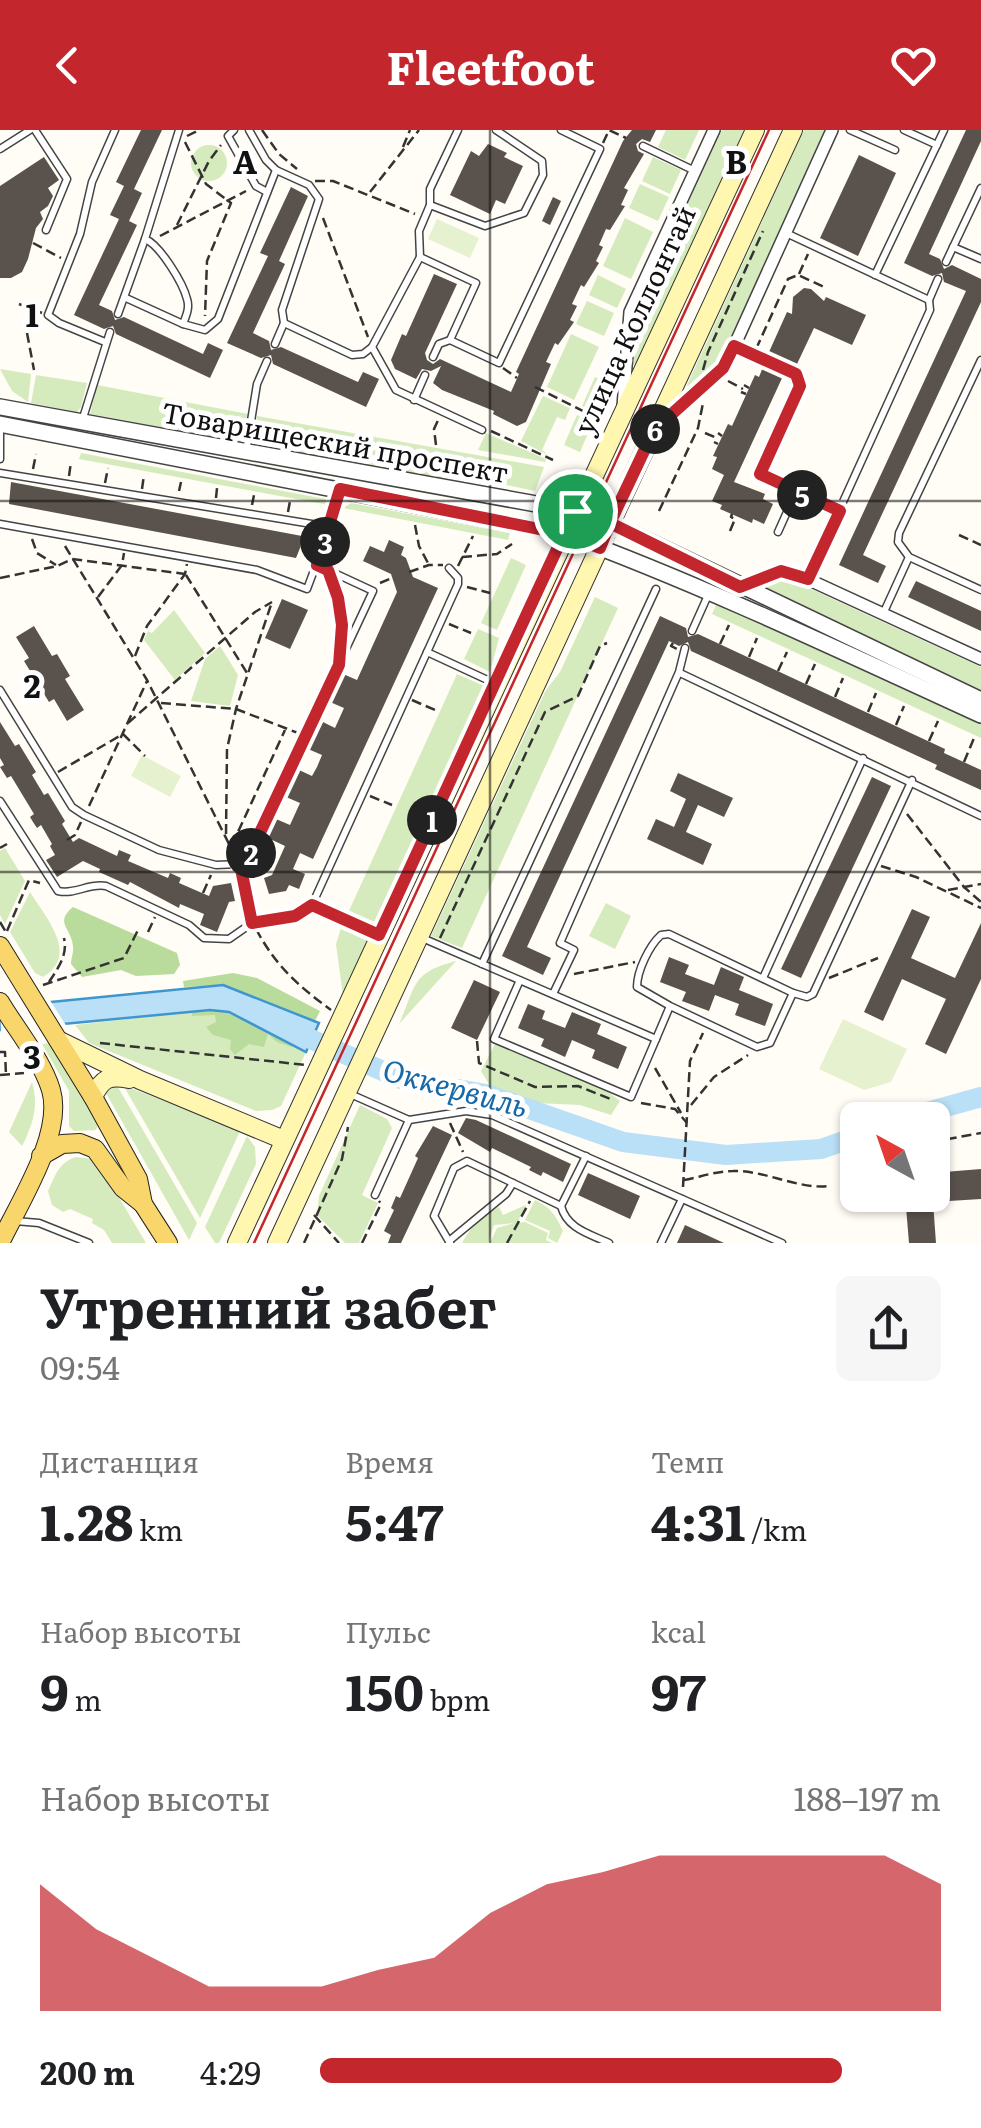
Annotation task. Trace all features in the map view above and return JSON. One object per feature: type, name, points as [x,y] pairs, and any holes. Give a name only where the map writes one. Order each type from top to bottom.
[{"type":"main road","name":"улица Коллонтай","points":[[313,1065],[379,935],[755,130]]},
{"type":"main road","points":[[277,1243],[793,130]]},
{"type":"main road","points":[[3,939],[138,1179],[143,1204],[159,1238]]},
{"type":"main road","points":[[0,1002],[20,1047],[50,1085],[54,1100],[52,1126],[2,1242]]},
{"type":"main road","points":[[60,1041],[140,1080],[284,1140]]},
{"type":"main road","points":[[237,1243],[313,1065]]},
{"type":"main road","points":[[94,1098],[101,1083],[109,1077],[140,1080]]},
{"type":"main road","points":[[41,1156],[62,1144],[80,1143],[95,1149],[123,1188],[143,1204]]},
{"type":"street","points":[[622,410],[630,312],[714,130]]},
{"type":"street","points":[[654,430],[723,368],[832,130]]},
{"type":"street","name":"Товарищеский проспект","points":[[0,407],[575,511],[610,523],[981,700]]},
{"type":"street","name":"Товарищеский проспект","points":[[0,424],[564,534],[710,592],[981,716]]},
{"type":"street","points":[[740,587],[781,571],[808,579],[981,659]]},
{"type":"lane","points":[[0,149],[33,130],[67,178],[46,230]]},
{"type":"lane","points":[[105,342],[48,315],[80,234],[92,182],[116,130]]},
{"type":"lane","points":[[118,314],[148,240],[179,130]]},
{"type":"lane","points":[[249,130],[276,170],[312,183],[319,199],[282,310],[284,323],[275,344]]},
{"type":"lane","points":[[284,323],[352,355],[372,347],[420,257],[419,231],[430,205],[430,189],[458,130]]},
{"type":"lane","points":[[430,205],[485,226],[524,213],[543,175],[542,161],[496,130]]},
{"type":"lane","points":[[450,340],[499,363],[600,149],[561,130]]},
{"type":"lane","points":[[850,130],[895,150]]},
{"type":"lane","points":[[904,130],[937,145]]},
{"type":"lane","points":[[876,274],[944,130]]},
{"type":"lane","points":[[231,133],[256,186],[267,192]]},
{"type":"lane","points":[[643,146],[695,171]]},
{"type":"lane","points":[[126,298],[205,330],[218,319],[276,170]]},
{"type":"lane","points":[[946,262],[981,188]]},
{"type":"lane","points":[[786,233],[929,300]]},
{"type":"lane","points":[[148,240],[158,246],[187,299],[188,312],[183,324]]},
{"type":"lane","points":[[954,247],[981,259]]},
{"type":"lane","points":[[420,257],[476,284],[450,340],[439,344],[434,356]]},
{"type":"lane","points":[[808,579],[930,310],[929,300],[938,279]]},
{"type":"lane","points":[[82,422],[110,332]]},
{"type":"lane","points":[[734,346],[796,374],[800,386],[760,474],[840,511]]},
{"type":"lane","points":[[372,347],[396,390],[482,430]]},
{"type":"lane","points":[[981,360],[898,532],[902,552],[909,557],[981,590]]},
{"type":"lane","points":[[246,452],[257,384],[267,361]]},
{"type":"lane","points":[[414,400],[425,375]]},
{"type":"lane","points":[[0,433],[0,459]]},
{"type":"lane","points":[[0,473],[330,527]]},
{"type":"lane","points":[[0,524],[256,570],[306,589],[340,489]]},
{"type":"lane","points":[[778,532],[796,492]]},
{"type":"lane","points":[[883,614],[909,557]]},
{"type":"lane","points":[[0,690],[72,807],[159,850],[216,865],[240,864],[249,856],[374,590],[317,565]]},
{"type":"lane","points":[[0,800],[52,886],[67,894],[87,886],[106,886],[190,925],[204,938],[219,940],[229,939],[252,923],[295,916],[312,905],[442,620],[458,584],[452,570]]},
{"type":"lane","points":[[482,964],[656,588]]},
{"type":"lane","points":[[692,631],[710,592]]},
{"type":"lane","points":[[554,994],[574,950],[560,943],[679,672],[684,648]]},
{"type":"lane","points":[[427,652],[495,684]]},
{"type":"lane","points":[[679,672],[981,816]]},
{"type":"lane","points":[[763,978],[863,758]]},
{"type":"lane","points":[[793,993],[770,1043],[757,1047],[670,1006],[637,987],[636,980],[656,939],[669,934],[793,993],[807,997],[813,994],[912,780]]},
{"type":"lane","points":[[0,823],[10,817]]},
{"type":"lane","points":[[240,864],[252,923]]},
{"type":"lane","points":[[312,905],[379,935]]},
{"type":"lane","points":[[418,936],[656,1039]]},
{"type":"lane","points":[[520,980],[494,1039],[631,1097],[670,1006]]},
{"type":"lane","points":[[350,1087],[409,1120],[446,1112],[481,1112],[782,1243]]},
{"type":"lane","points":[[375,1195],[409,1120]]},
{"type":"lane","points":[[586,1156],[561,1206],[572,1226],[609,1243]]},
{"type":"lane","points":[[513,1183],[506,1194],[449,1242],[436,1223],[436,1207],[454,1168],[467,1161],[534,1193],[561,1206]]},
{"type":"lane","points":[[661,1243],[682,1198]]},
{"type":"lane","points":[[10,1221],[38,1222],[89,1243]]},
{"type":"path","points":[[199,130],[183,138],[206,184],[230,200]]},
{"type":"path","points":[[262,130],[279,154],[312,183],[332,182],[424,218]]},
{"type":"path","points":[[400,153],[410,130]]},
{"type":"path","points":[[370,194],[419,130]]},
{"type":"path","points":[[600,149],[609,130],[626,138]]},
{"type":"path","points":[[176,228],[202,177],[231,133]]},
{"type":"path","points":[[148,240],[256,186]]},
{"type":"path","points":[[205,330],[207,261],[230,200]]},
{"type":"path","points":[[318,208],[372,347]]},
{"type":"path","points":[[659,511],[698,428],[708,352],[762,232]]},
{"type":"path","points":[[33,243],[69,260]]},
{"type":"path","points":[[778,275],[788,279],[798,275],[812,245]]},
{"type":"path","points":[[798,275],[824,287]]},
{"type":"path","points":[[753,355],[788,279]]},
{"type":"path","points":[[774,281],[785,286]]},
{"type":"path","points":[[19,304],[48,315]]},
{"type":"path","points":[[27,333],[34,370]]},
{"type":"path","points":[[499,363],[506,373],[518,378]]},
{"type":"path","points":[[728,381],[746,394]]},
{"type":"path","points":[[535,386],[599,419]]},
{"type":"path","points":[[742,389],[749,388]]},
{"type":"path","points":[[436,445],[434,430],[442,412]]},
{"type":"path","points":[[482,430],[553,460]]},
{"type":"path","points":[[704,433],[718,439]]},
{"type":"path","points":[[730,531],[736,517]]},
{"type":"path","points":[[415,525],[418,546],[429,565]]},
{"type":"path","points":[[27,529],[37,553],[56,566]]},
{"type":"path","points":[[960,535],[981,545]]},
{"type":"path","points":[[67,536],[64,547],[148,680],[240,864]]},
{"type":"path","points":[[409,572],[438,564],[452,570],[474,536]]},
{"type":"path","points":[[462,557],[498,554],[512,544]]},
{"type":"path","points":[[97,598],[122,565],[124,547]]},
{"type":"path","points":[[0,578],[72,559],[185,574]]},
{"type":"path","points":[[328,570],[342,625],[339,665]]},
{"type":"path","points":[[185,574],[247,674]]},
{"type":"path","points":[[134,658],[147,626],[185,574]]},
{"type":"path","points":[[374,590],[392,578]]},
{"type":"path","points":[[458,584],[490,593]]},
{"type":"path","points":[[128,723],[158,701],[255,612],[272,602],[236,709],[224,777],[226,838]]},
{"type":"path","points":[[442,620],[471,633]]},
{"type":"path","points":[[720,644],[728,625]]},
{"type":"path","points":[[749,657],[757,638]]},
{"type":"path","points":[[436,944],[545,712],[578,696],[600,646],[607,643]]},
{"type":"path","points":[[778,671],[786,652]]},
{"type":"path","points":[[806,684],[814,664]]},
{"type":"path","points":[[835,697],[843,678]]},
{"type":"path","points":[[91,800],[148,680]]},
{"type":"path","points":[[868,712],[876,693]]},
{"type":"path","points":[[406,697],[435,710]]},
{"type":"path","points":[[158,701],[236,709],[306,737]]},
{"type":"path","points":[[896,726],[904,706]]},
{"type":"path","points":[[929,741],[938,722]]},
{"type":"path","points":[[231,847],[286,728]]},
{"type":"path","points":[[52,776],[123,734]]},
{"type":"path","points":[[123,734],[145,756]]},
{"type":"path","points":[[964,762],[974,738]]},
{"type":"path","points":[[363,793],[392,805]]},
{"type":"path","points":[[900,804],[964,887],[981,902]]},
{"type":"path","points":[[67,840],[75,835]]},
{"type":"path","points":[[0,848],[7,844]]},
{"type":"path","points":[[873,863],[981,908]]},
{"type":"path","points":[[202,893],[216,865]]},
{"type":"path","points":[[3,939],[29,880],[52,886]]},
{"type":"path","points":[[944,890],[981,884]]},
{"type":"path","points":[[148,932],[158,911]]},
{"type":"path","points":[[252,923],[271,958],[335,1018]]},
{"type":"path","points":[[33,988],[124,958],[139,928]]},
{"type":"path","points":[[47,984],[63,959],[64,938]]},
{"type":"path","points":[[818,982],[878,958]]},
{"type":"path","points":[[562,976],[646,960]]},
{"type":"path","points":[[682,1198],[690,1061],[707,1024]]},
{"type":"path","points":[[477,1041],[479,1062],[513,1079],[535,1088],[578,1086],[609,1100],[620,1100]]},
{"type":"path","points":[[91,1042],[313,1065]]},
{"type":"path","points":[[20,1047],[2,1052],[3,1075],[24,1074]]},
{"type":"path","points":[[689,1107],[714,1077],[757,1047]]},
{"type":"path","points":[[648,1056],[687,1122]]},
{"type":"path","points":[[634,1102],[676,1109],[687,1122]]},
{"type":"path","points":[[446,1112],[467,1161]]},
{"type":"path","points":[[304,1243],[345,1150],[348,1120]]},
{"type":"path","points":[[950,1139],[981,1134]]},
{"type":"path","points":[[683,1180],[733,1170],[817,1188],[830,1186]]},
{"type":"path","points":[[518,1243],[508,1241],[534,1193]]},
{"type":"path","points":[[362,1243],[380,1204],[375,1195]]},
{"type":"path","points":[[315,1216],[339,1243]]},
{"type":"green space","points":[[666,130],[699,130],[685,160],[658,147]]},
{"type":"green space","points":[[722,130],[744,130],[633,365],[636,316]]},
{"type":"green space","points":[[804,130],[826,130],[718,364],[689,389],[687,385]]},
{"type":"green space","points":[[209,145],[222,150],[227,163],[222,176],[209,181],[196,176],[191,163],[196,150]]},
{"type":"green space","points":[[653,157],[681,170],[670,194],[642,181]]},
{"type":"green space","points":[[640,184],[669,197],[658,221],[629,208]]},
{"type":"green space","points":[[625,218],[653,232],[631,279],[603,266]]},
{"type":"green space","points":[[437,219],[479,238],[470,258],[428,239]]},
{"type":"green space","points":[[598,275],[626,289],[617,308],[589,295]]},
{"type":"green space","points":[[587,301],[614,313],[604,336],[576,324]]},
{"type":"green space","points":[[571,334],[599,347],[574,400],[547,387]]},
{"type":"green space","points":[[0,369],[31,374],[28,402],[12,391]]},
{"type":"green space","points":[[36,375],[87,383],[77,412],[31,403]]},
{"type":"green space","points":[[595,377],[610,384],[597,413],[582,406]]},
{"type":"green space","points":[[97,385],[248,414],[243,442],[90,414]]},
{"type":"green space","points":[[543,396],[570,408],[565,420],[557,417],[542,450],[548,455],[521,441]]},
{"type":"green space","points":[[577,415],[593,422],[580,452],[564,445]]},
{"type":"green space","points":[[257,416],[544,467],[535,491],[479,479],[479,472],[463,469],[461,476],[445,472],[442,480],[253,444]]},
{"type":"green space","points":[[486,433],[546,459],[545,462],[478,450]]},
{"type":"green space","points":[[81,453],[325,499],[329,505],[79,459]]},
{"type":"green space","points":[[351,503],[510,533],[508,540],[343,508]]},
{"type":"green space","points":[[511,558],[526,565],[497,630],[481,623]]},
{"type":"green space","points":[[775,578],[787,578],[981,667],[981,694],[758,586]]},
{"type":"green space","points":[[595,597],[618,608],[462,948],[431,936],[546,690],[560,672]]},
{"type":"green space","points":[[716,605],[741,611],[981,722],[981,738],[712,614]]},
{"type":"green space","points":[[174,610],[205,653],[175,680],[144,640],[148,631],[152,633]]},
{"type":"green space","points":[[478,629],[499,638],[490,672],[464,659]]},
{"type":"green space","points":[[220,646],[238,675],[230,706],[191,701],[205,659]]},
{"type":"green space","points":[[457,674],[484,686],[374,925],[348,913]]},
{"type":"green space","points":[[142,755],[181,776],[170,797],[131,776]]},
{"type":"green space","points":[[5,848],[25,881],[5,924],[0,915],[0,851]]},
{"type":"green space","points":[[30,892],[51,925],[59,947],[54,968],[43,977],[35,973],[10,932]]},
{"type":"green space","points":[[606,903],[631,916],[615,949],[589,936]]},
{"type":"green space","points":[[73,907],[177,953],[180,965],[174,974],[136,976],[121,970],[82,977],[71,964],[73,946],[64,921]]},
{"type":"green space","points":[[342,925],[368,939],[343,996],[336,944]]},
{"type":"green space","points":[[456,961],[399,1024],[417,982],[431,970]]},
{"type":"green space","points":[[233,973],[257,978],[320,1011],[315,1021],[223,985],[184,987],[183,981]]},
{"type":"green space","points":[[210,1010],[266,1029],[306,1052],[281,1106],[256,1111],[89,1043],[75,1025]]},
{"type":"green space","points":[[192,1012],[229,1012],[293,1044],[292,1047],[268,1034],[264,1047],[249,1044],[235,1055],[230,1049],[231,1040],[213,1035],[206,1027],[216,1022],[215,1015],[192,1016]]},
{"type":"green space","points":[[843,1019],[907,1049],[891,1082],[864,1090],[819,1069]]},
{"type":"green space","points":[[50,1043],[98,1124],[96,1130],[74,1131],[69,1126],[69,1091],[42,1044]]},
{"type":"green space","points":[[495,1044],[604,1089],[620,1101],[611,1115],[580,1105],[536,1103],[492,1089],[481,1071]]},
{"type":"green space","points":[[32,1082],[34,1115],[22,1146],[9,1132]]},
{"type":"green space","points":[[115,1082],[197,1223],[189,1240],[106,1093]]},
{"type":"green space","points":[[123,1085],[240,1131],[200,1218]]},
{"type":"green space","points":[[360,1105],[387,1119],[392,1128],[362,1195],[378,1203],[359,1243],[345,1243],[317,1215],[319,1196]]},
{"type":"green space","points":[[247,1136],[255,1147],[256,1164],[219,1243],[215,1243],[205,1227]]},
{"type":"green space","points":[[76,1157],[91,1159],[102,1169],[146,1243],[112,1243],[104,1230],[92,1223],[93,1219],[70,1209],[63,1212],[52,1205],[48,1191],[55,1175],[65,1162]]},
{"type":"green space","points":[[535,1200],[549,1209],[560,1225],[563,1231],[557,1243],[548,1238],[550,1231],[525,1220]]},
{"type":"green space","points":[[526,1205],[517,1223],[525,1222],[548,1233],[546,1240],[552,1243],[490,1243],[497,1228],[514,1223],[494,1225],[488,1243],[462,1243],[469,1231],[493,1210],[499,1207],[503,1215]]},
{"type":"water","points":[[223,985],[319,1023],[306,1052],[229,1012],[210,1010],[0,1030],[0,1007]]},
{"type":"pier","points":[[48,997],[69,1030],[1,1035],[0,1002]]},
{"type":"building","points":[[141,130],[162,130],[134,189],[142,193],[129,221],[137,225],[99,305],[112,311],[115,320],[124,317],[203,354],[208,343],[223,350],[210,378],[116,334],[113,326],[104,329],[74,315],[119,219],[110,215],[124,186],[116,182]]},
{"type":"building","points":[[632,130],[656,130],[650,142],[642,139],[636,144],[644,154],[624,188],[628,190],[621,205],[625,206],[610,230],[606,229],[599,245],[603,247],[596,261],[599,263],[572,304],[577,306],[570,320],[574,322],[558,345],[555,343],[546,362],[551,364],[526,422],[517,426],[493,414],[494,411],[442,390],[433,383],[441,366],[431,371],[422,369],[416,379],[395,369],[391,360],[434,274],[457,284],[425,353],[427,360],[433,364],[440,359],[511,392],[519,374],[516,372],[623,141]]},
{"type":"building","points":[[966,130],[981,130],[981,141],[929,254],[940,259],[944,269],[952,265],[981,279],[981,302],[863,555],[886,566],[878,583],[839,565],[966,291],[944,282],[942,273],[932,276],[904,263]]},
{"type":"building","points":[[488,144],[523,166],[505,204],[496,200],[490,214],[450,195],[471,151],[479,156]]},
{"type":"building","points":[[859,155],[896,173],[858,256],[820,238]]},
{"type":"building","points":[[44,157],[59,180],[48,188],[53,196],[40,212],[43,219],[36,228],[22,272],[0,278],[0,186]]},
{"type":"building","points":[[291,187],[308,196],[279,261],[285,264],[253,333],[269,341],[271,350],[281,347],[358,382],[363,372],[379,379],[366,407],[273,364],[271,355],[261,358],[227,343],[268,256],[260,253]]},
{"type":"building","points":[[553,197],[561,201],[550,225],[542,221]]},
{"type":"building","points":[[804,288],[824,301],[826,297],[866,315],[852,345],[814,328],[797,364],[789,363],[769,352],[787,312],[792,314],[793,297]]},
{"type":"building","points":[[763,367],[783,376],[734,482],[765,494],[763,499],[773,504],[764,524],[720,509],[722,505],[712,501],[724,475],[712,469],[717,457],[713,456],[728,424],[732,426],[755,375],[759,377]]},
{"type":"building","points":[[11,482],[302,536],[300,548],[296,558],[9,504]]},
{"type":"building","points":[[389,540],[404,547],[401,555],[413,577],[438,588],[313,859],[300,853],[293,869],[305,874],[299,889],[289,885],[286,891],[269,894],[264,878],[272,875],[285,846],[268,838],[276,819],[290,825],[300,803],[286,797],[299,770],[312,776],[322,755],[308,749],[321,721],[335,728],[344,708],[330,702],[343,674],[357,680],[397,592],[391,574],[363,561],[370,546],[384,552]]},
{"type":"building","points":[[916,581],[981,611],[981,631],[908,597]]},
{"type":"building","points":[[282,599],[308,610],[290,649],[265,638]]},
{"type":"building","points":[[660,616],[686,628],[688,637],[698,634],[945,749],[944,753],[981,770],[981,790],[935,769],[937,765],[691,651],[688,642],[679,646],[669,641],[527,947],[551,958],[543,975],[502,956]]},
{"type":"building","points":[[34,626],[52,656],[57,654],[70,676],[65,679],[84,710],[67,721],[54,699],[49,702],[24,661],[29,658],[16,637]]},
{"type":"building","points":[[0,722],[15,746],[19,744],[36,772],[32,775],[44,795],[48,793],[73,842],[79,838],[117,856],[119,850],[131,855],[128,861],[168,878],[170,873],[181,878],[179,883],[209,896],[213,886],[231,883],[235,901],[229,902],[217,932],[200,925],[204,914],[180,904],[179,908],[83,861],[57,877],[46,860],[55,855],[52,844],[41,825],[37,828],[33,822],[30,817],[34,814],[11,776],[7,778],[0,767],[4,765],[0,758]]},
{"type":"building","points":[[678,773],[733,798],[724,817],[698,805],[686,832],[712,844],[703,865],[647,839],[656,819],[674,827],[686,799],[670,791]]},
{"type":"building","points":[[872,777],[891,786],[801,978],[781,969]]},
{"type":"building","points":[[912,909],[930,917],[911,958],[955,978],[981,923],[981,979],[946,1054],[925,1044],[946,999],[902,979],[883,1021],[864,1012]]},
{"type":"building","points":[[669,957],[689,965],[685,974],[714,985],[721,967],[744,977],[739,990],[773,1004],[765,1026],[735,1015],[739,1004],[715,995],[709,1011],[682,1001],[686,992],[660,982]]},
{"type":"building","points":[[474,980],[500,992],[477,1040],[451,1028]]},
{"type":"building","points":[[528,1004],[545,1011],[542,1019],[565,1028],[572,1012],[601,1024],[597,1034],[627,1047],[618,1069],[592,1058],[595,1050],[572,1040],[565,1057],[541,1046],[544,1039],[518,1028]]},
{"type":"building","points":[[466,1118],[571,1164],[563,1182],[543,1172],[541,1176],[529,1170],[531,1167],[492,1148],[490,1152],[458,1133]]},
{"type":"building","points":[[433,1126],[452,1135],[401,1243],[388,1243],[391,1235],[384,1231],[394,1210],[391,1208],[396,1196],[400,1198],[418,1158],[415,1156]]},
{"type":"building","points":[[981,1169],[981,1199],[950,1201],[950,1172]]},
{"type":"building","points":[[588,1173],[640,1196],[630,1219],[578,1195]]},
{"type":"building","points":[[906,1212],[934,1212],[936,1243],[909,1243]]},
{"type":"building","points":[[685,1225],[724,1243],[677,1243]]},
{"type":"waterway","name":"Оккервиль","points":[[288,1029],[401,1079],[486,1094],[623,1142],[726,1155],[821,1149],[840,1142]]},
{"type":"waterway","name":"Оккервиль","points":[[950,1106],[981,1097]]},
{"type":"tram line","points":[[254,1243],[769,130]]},
{"type":"route","points":[[575,511],[564,534],[379,935],[312,905],[295,916],[252,923],[240,864],[249,856],[339,665],[342,625],[338,598],[328,570],[317,565],[340,489],[564,534],[600,548],[610,523],[740,587],[781,571],[808,579],[840,511],[760,474],[800,386],[796,374],[734,346],[723,368],[654,430],[610,523],[575,511]]}]
